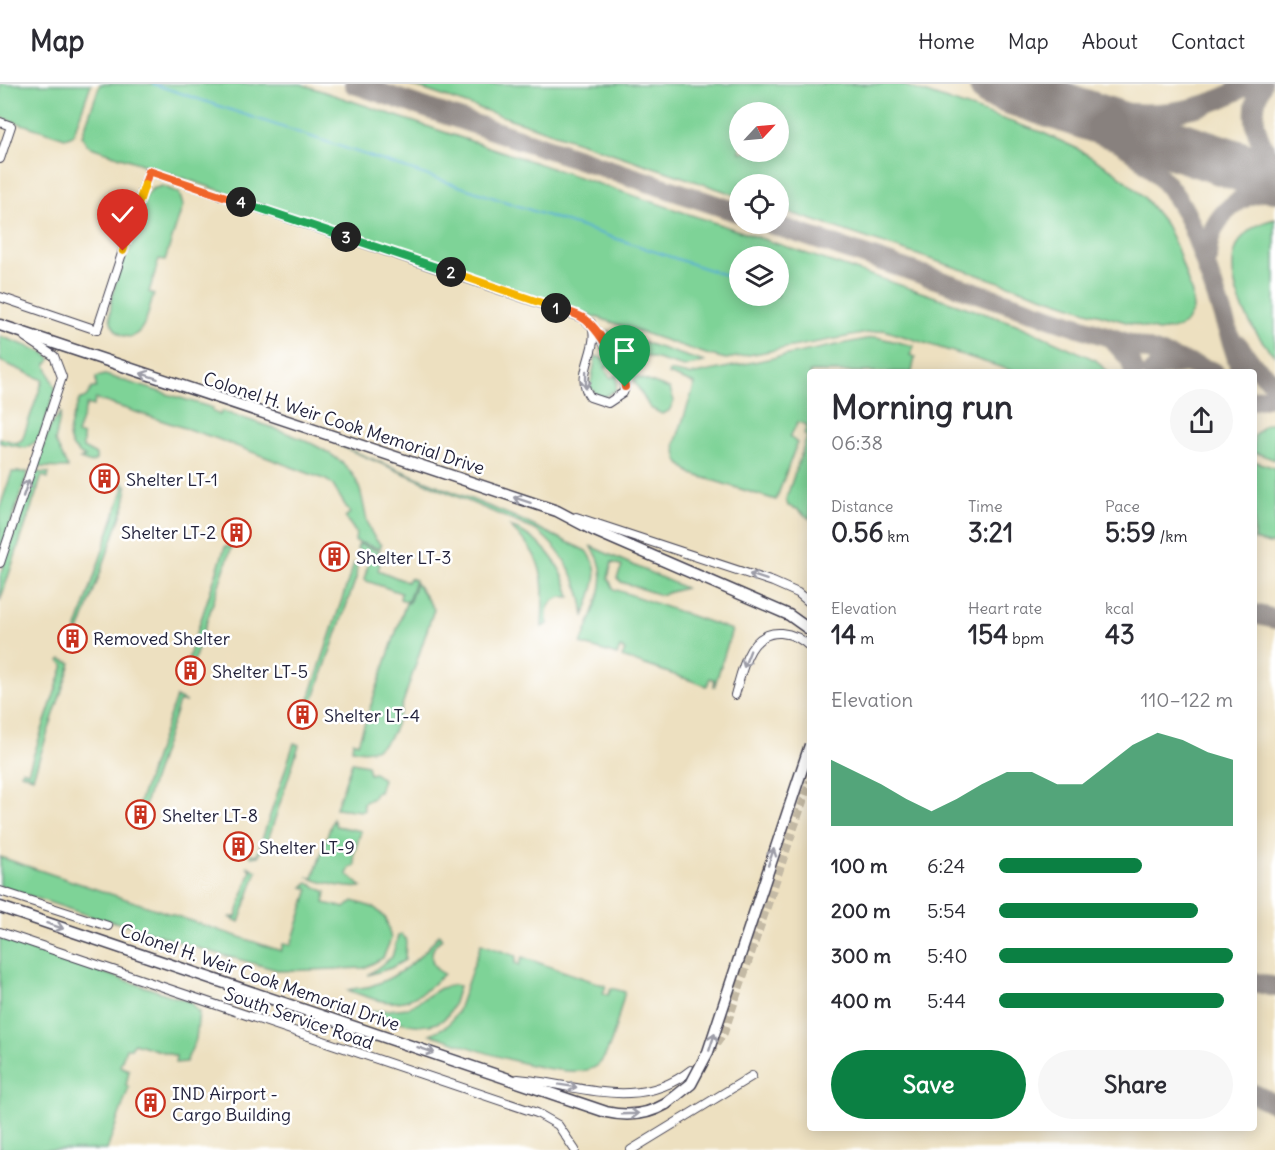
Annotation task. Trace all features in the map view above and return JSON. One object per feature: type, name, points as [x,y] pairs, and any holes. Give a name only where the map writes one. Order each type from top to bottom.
[{"type":"street","points":[[0,122],[10,126],[0,159]]},
{"type":"street","points":[[0,297],[97,330],[149,171],[575,314],[591,323],[622,374],[625,387],[623,393],[614,400],[602,403],[586,392],[584,377],[594,334],[591,323]]},
{"type":"street","points":[[0,563],[62,377],[54,356],[5,327]]},
{"type":"street","name":"Colonel H. Weir Cook Memorial Drive","points":[[5,327],[557,512],[789,615],[807,628]]},
{"type":"street","points":[[557,512],[773,582],[798,593],[807,600]]},
{"type":"street","points":[[735,695],[749,652],[760,639],[775,633],[789,634],[807,645]]},
{"type":"street","name":"Colonel H. Weir Cook Memorial Drive","points":[[0,907],[614,1114],[643,1113],[666,1104],[691,1084],[708,1052],[807,754]]},
{"type":"street","points":[[0,891],[108,926]]},
{"type":"street","name":"South Service Road","points":[[0,933],[537,1113],[558,1125],[575,1150]]},
{"type":"street","points":[[510,1078],[633,1094],[660,1089],[691,1070]]},
{"type":"street","points":[[631,1150],[752,1076]]},
{"type":"green space","points":[[0,84],[91,84],[73,135],[65,138],[0,117]]},
{"type":"green space","points":[[100,84],[301,84],[729,228],[729,234],[748,234],[784,246],[729,246],[729,306],[789,306],[789,248],[1016,324],[1096,360],[1104,369],[1007,369],[884,330],[726,359],[87,145],[82,136]]},
{"type":"green space","points":[[407,84],[900,84],[1041,132],[1076,148],[1114,171],[1143,196],[1166,225],[1177,248],[1192,294],[1193,310],[1187,321],[1179,328],[1158,331],[1087,311],[789,212],[789,174],[729,174],[729,193]]},
{"type":"green space","points":[[162,186],[179,193],[183,205],[165,260],[159,259],[149,292],[154,294],[145,321],[137,334],[126,337],[113,327],[111,321],[114,286],[145,198],[152,189]]},
{"type":"green space","points":[[1275,219],[1275,356],[1262,341],[1240,302],[1234,281],[1233,261],[1239,243],[1252,228]]},
{"type":"green space","points":[[608,331],[704,362],[684,367],[619,348],[612,342]]},
{"type":"green space","points":[[0,336],[45,353],[51,359],[46,365],[56,390],[38,440],[26,448],[0,443],[0,438],[16,443],[22,440],[43,380],[0,361]]},
{"type":"green space","points":[[876,337],[914,346],[910,355],[915,357],[913,369],[807,369],[807,425],[798,422],[790,437],[797,443],[776,500],[692,474],[678,462],[675,444],[695,384],[668,374],[669,371],[690,375]]},
{"type":"green space","points":[[596,356],[608,361],[610,365],[605,368],[610,378],[617,375],[616,390],[604,397],[598,396],[590,387]]},
{"type":"green space","points":[[105,375],[213,408],[212,411],[220,415],[222,411],[277,429],[334,456],[348,468],[357,482],[368,523],[381,545],[380,549],[355,541],[356,533],[345,517],[350,513],[332,484],[326,480],[215,438],[96,399],[93,406],[87,404],[77,434],[83,436],[83,448],[96,455],[96,460],[91,463],[80,459],[85,457],[77,451],[69,438],[71,424],[79,400],[86,397],[92,388],[96,388],[96,377]]},
{"type":"green space","points":[[634,376],[670,389],[674,401],[669,411],[662,414],[650,408],[634,381]]},
{"type":"green space","points":[[61,412],[55,441],[68,468],[36,467],[50,427]]},
{"type":"green space","points":[[1275,422],[1275,460],[1257,453],[1257,433],[1264,425]]},
{"type":"green space","points":[[807,437],[807,517],[788,506],[786,499]]},
{"type":"green space","points":[[338,445],[515,517],[586,551],[592,558],[596,574],[584,617],[579,593],[570,569],[555,548],[537,531]]},
{"type":"green space","points":[[1257,462],[1275,468],[1275,543],[1257,541]]},
{"type":"green space","points":[[12,472],[28,472],[0,555],[0,507]]},
{"type":"green space","points":[[35,472],[49,473],[48,478],[42,476],[0,601],[0,576]]},
{"type":"green space","points":[[120,480],[127,486],[125,504],[79,632],[76,631],[124,487],[119,484]]},
{"type":"green space","points":[[510,526],[532,538],[549,554],[562,574],[570,597],[559,598],[551,603],[547,612],[548,624],[542,627],[543,586],[539,566],[527,544]]},
{"type":"green space","points":[[234,540],[191,669],[187,668],[225,547],[230,546]]},
{"type":"green space","points":[[359,544],[379,551],[377,556],[373,555],[372,558],[380,564],[378,570],[407,582],[409,578],[415,580],[408,602],[400,599],[401,593],[364,580],[369,561],[365,554],[357,549]]},
{"type":"green space","points":[[590,546],[685,588],[660,595],[621,582],[617,578],[622,566],[612,562],[608,578],[614,589],[732,630],[714,688],[714,679],[710,678],[707,686],[622,657],[625,650],[620,648],[617,655],[581,644],[596,606],[601,581],[598,557]]},
{"type":"green space","points":[[354,563],[357,564],[356,578],[310,709],[306,708]]},
{"type":"green space","points":[[416,583],[434,609],[394,730],[377,748],[365,751],[352,749],[353,741],[358,743],[406,603],[409,603]]},
{"type":"green space","points":[[61,659],[71,663],[33,777],[21,773],[22,770],[28,772],[64,665],[59,661]]},
{"type":"green space","points":[[176,697],[186,702],[179,702],[143,810],[149,813],[148,816],[136,812]]},
{"type":"green space","points":[[294,743],[299,745],[268,840],[258,856],[251,857],[251,854],[257,855]]},
{"type":"green space","points":[[352,762],[367,765],[369,774],[374,773],[383,779],[379,792],[363,803],[364,810],[362,811],[336,808]]},
{"type":"green space","points":[[333,819],[336,826],[361,831],[354,854],[355,865],[347,874],[362,887],[335,885],[307,877],[313,878]]},
{"type":"green space","points":[[0,857],[281,951],[283,944],[291,945],[309,889],[303,887],[308,883],[326,892],[324,903],[345,908],[353,901],[375,908],[386,919],[391,939],[383,958],[364,968],[281,971],[201,949],[129,925],[96,918],[0,886]]},
{"type":"green space","points":[[247,866],[257,871],[239,922],[229,917],[236,917],[251,870]]},
{"type":"green space","points":[[401,934],[406,939],[405,960],[391,968],[368,975],[392,957],[398,936]]},
{"type":"green space","points":[[439,934],[442,939],[434,947],[432,957],[435,967],[444,974],[420,994],[399,1002],[388,1002],[348,990],[371,986],[401,971],[418,958]]},
{"type":"green space","points":[[0,938],[190,1002],[199,1012],[196,1039],[186,1062],[175,1063],[176,1056],[134,1043],[131,1048],[126,1048],[120,1066],[129,1070],[126,1086],[129,1087],[107,1150],[0,1150]]},
{"type":"green space","points":[[481,944],[516,956],[515,963],[519,965],[522,957],[606,986],[603,993],[608,995],[611,988],[625,992],[611,1041],[598,1065],[585,1070],[566,1071],[542,1067],[517,1062],[430,1034],[447,1026],[457,1013]]},
{"type":"green space","points":[[459,986],[453,1005],[447,1016],[440,1022],[430,1025],[409,1024],[367,1012],[408,1008],[441,988]]},
{"type":"waterway","points":[[153,84],[729,276]]},
{"type":"taxiway","points":[[354,84],[729,209]]},
{"type":"taxiway","points":[[991,84],[1045,104],[1099,129],[1146,163],[1166,184],[1183,208],[1192,227],[1240,369]]},
{"type":"taxiway","points":[[1065,103],[1112,112],[1159,113],[1205,105],[1248,84]]},
{"type":"taxiway","points":[[1262,84],[1255,105],[1256,126],[1258,136],[1275,163]]},
{"type":"taxiway","points":[[1207,260],[1212,233],[1226,211],[1248,196],[1275,189]]},
{"type":"taxiway","points":[[789,230],[1205,369]]},
{"type":"taxiway","points":[[1113,340],[1130,359],[1133,369]]},
{"type":"taxiway","points":[[1238,345],[1252,364],[1275,384]]},
{"type":"taxiway","points":[[1156,369],[1161,366],[1183,363]]},
{"type":"taxiway","points":[[1257,399],[1275,395]]},
{"type":"taxiway","points":[[1257,615],[1275,619]]},
{"type":"taxiway","points":[[1257,983],[1275,987]]},
{"type":"taxiway","points":[[1257,1095],[1275,1104]]},
{"type":"runway","points":[[994,84],[1275,178]]},
{"type":"tunnel","points":[[710,1053],[724,1033],[807,790]]},
{"type":"place","name":"Shelter LT-1","points":[[105,479]]},
{"type":"place","name":"Shelter LT-2","points":[[237,532]]},
{"type":"place","name":"Shelter LT-3","points":[[335,557]]},
{"type":"place","name":"Removed Shelter","points":[[72,638]]},
{"type":"place","name":"Shelter LT-5","points":[[191,671]]},
{"type":"place","name":"Shelter LT-4","points":[[303,715]]},
{"type":"place","name":"Shelter LT-8","points":[[141,815]]},
{"type":"place","name":"Shelter LT-9","points":[[238,847]]},
{"type":"place","name":"IND Airport - Cargo Building","points":[[151,1103]]},
{"type":"route","points":[[123,251],[149,171],[575,314],[591,323],[596,330],[622,374],[625,387]]}]
